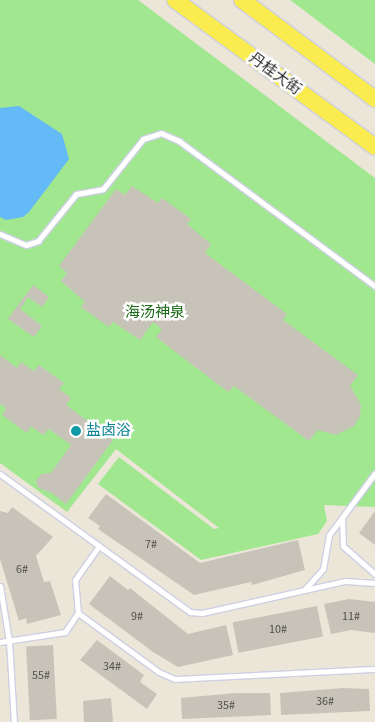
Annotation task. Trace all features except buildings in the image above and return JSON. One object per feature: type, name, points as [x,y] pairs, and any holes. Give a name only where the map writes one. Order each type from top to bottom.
[{"type":"main road","name":"丹桂大街","points":[[175,0],[375,148]]},
{"type":"main road","points":[[242,0],[375,99]]},
{"type":"lane","points":[[0,234],[26,245],[38,242],[76,194],[103,189],[143,139],[161,133],[179,141],[375,286]]},
{"type":"lane","points":[[302,591],[323,569],[329,535],[375,473]]},
{"type":"lane","points":[[0,474],[186,610],[195,613],[350,580],[375,583]]},
{"type":"lane","points":[[342,517],[343,546],[375,574]]},
{"type":"lane","points":[[0,642],[61,635],[78,612],[75,580],[99,546]]},
{"type":"lane","points":[[0,586],[10,641],[14,722]]},
{"type":"lane","points":[[78,612],[159,672],[175,679],[375,669]]},
{"type":"green space","name":"海汤神泉","points":[[0,0],[138,0],[375,178],[375,507],[324,505],[327,521],[318,534],[201,560],[98,484],[119,457],[214,529],[219,528],[116,449],[67,512],[0,463]]},
{"type":"green space","points":[[290,0],[375,0],[375,64]]},
{"type":"water","points":[[19,106],[62,134],[69,159],[29,212],[23,217],[6,220],[0,217],[0,108]]},
{"type":"place","name":"盐卤浴","points":[[76,431]]}]
